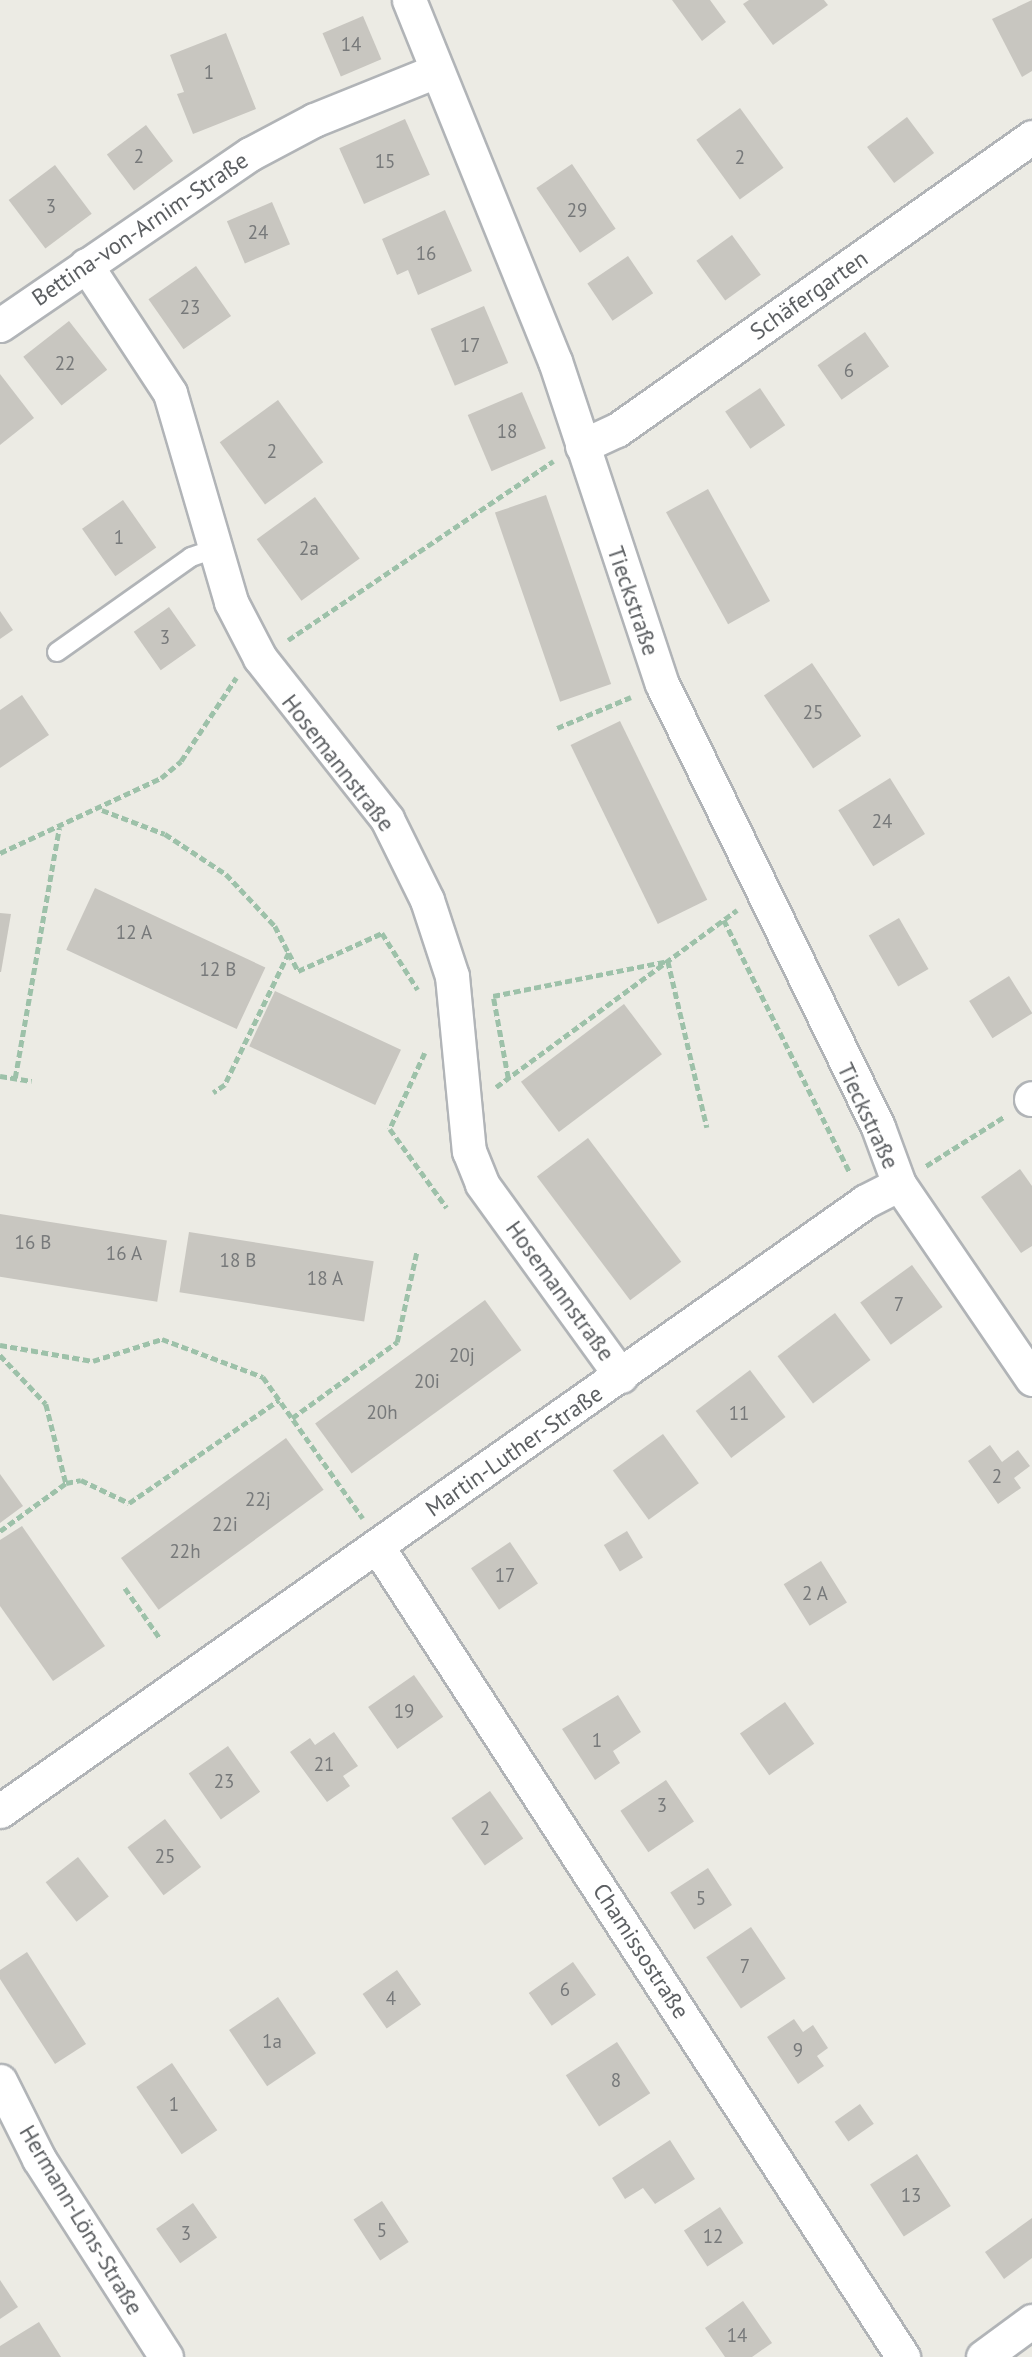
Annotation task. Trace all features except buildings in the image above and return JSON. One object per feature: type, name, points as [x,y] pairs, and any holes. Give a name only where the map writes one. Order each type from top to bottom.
[{"type":"street","name":"Tieckstraße","points":[[409,0],[555,361],[662,684],[761,893],[878,1127],[899,1184],[1032,1379]]},
{"type":"street","name":"Bettina-von-Arnim-Straße","points":[[0,325],[250,154],[314,120],[436,71]]},
{"type":"street","name":"Schäfergarten","points":[[582,446],[617,430],[1032,136]]},
{"type":"street","name":"Hosemannstraße","points":[[86,265],[170,393],[231,602],[260,658],[387,819],[428,900],[452,976],[469,1151],[482,1184],[621,1376]]},
{"type":"street","name":"Martin-Luther-Straße","points":[[0,1811],[866,1201],[899,1184]]},
{"type":"street","name":"Chamissostraße","points":[[380,1545],[903,2357]]},
{"type":"street","name":"Hermann-Löns-Straße","points":[[0,2081],[39,2158],[166,2357]]},
{"type":"street","points":[[983,2357],[1032,2321]]},
{"type":"lane","points":[[57,652],[191,557],[214,549]]},
{"type":"path","points":[[557,728],[662,684]]},
{"type":"path","points":[[101,809],[165,834],[226,874],[275,926],[298,971],[382,933],[424,1002]]},
{"type":"path","points":[[15,1078],[59,828]]},
{"type":"path","points":[[463,1105],[508,1078],[761,893]]},
{"type":"path","points":[[724,920],[799,1077],[866,1201]]},
{"type":"path","points":[[213,1093],[225,1085],[289,953]]},
{"type":"path","points":[[508,1078],[493,996],[668,961]]},
{"type":"path","points":[[668,961],[707,1127]]},
{"type":"path","points":[[428,1048],[390,1129],[447,1208]]},
{"type":"path","points":[[0,1076],[32,1081]]},
{"type":"path","points":[[899,1184],[1031,1099]]},
{"type":"path","points":[[292,1418],[397,1342],[417,1250]]},
{"type":"path","points":[[0,1345],[93,1361],[162,1339],[263,1377],[380,1545]]},
{"type":"path","points":[[0,1355],[46,1404],[66,1483]]},
{"type":"path","points":[[0,1531],[66,1483],[81,1480],[130,1503],[279,1400]]},
{"type":"path","points":[[125,1588],[159,1637]]}]
